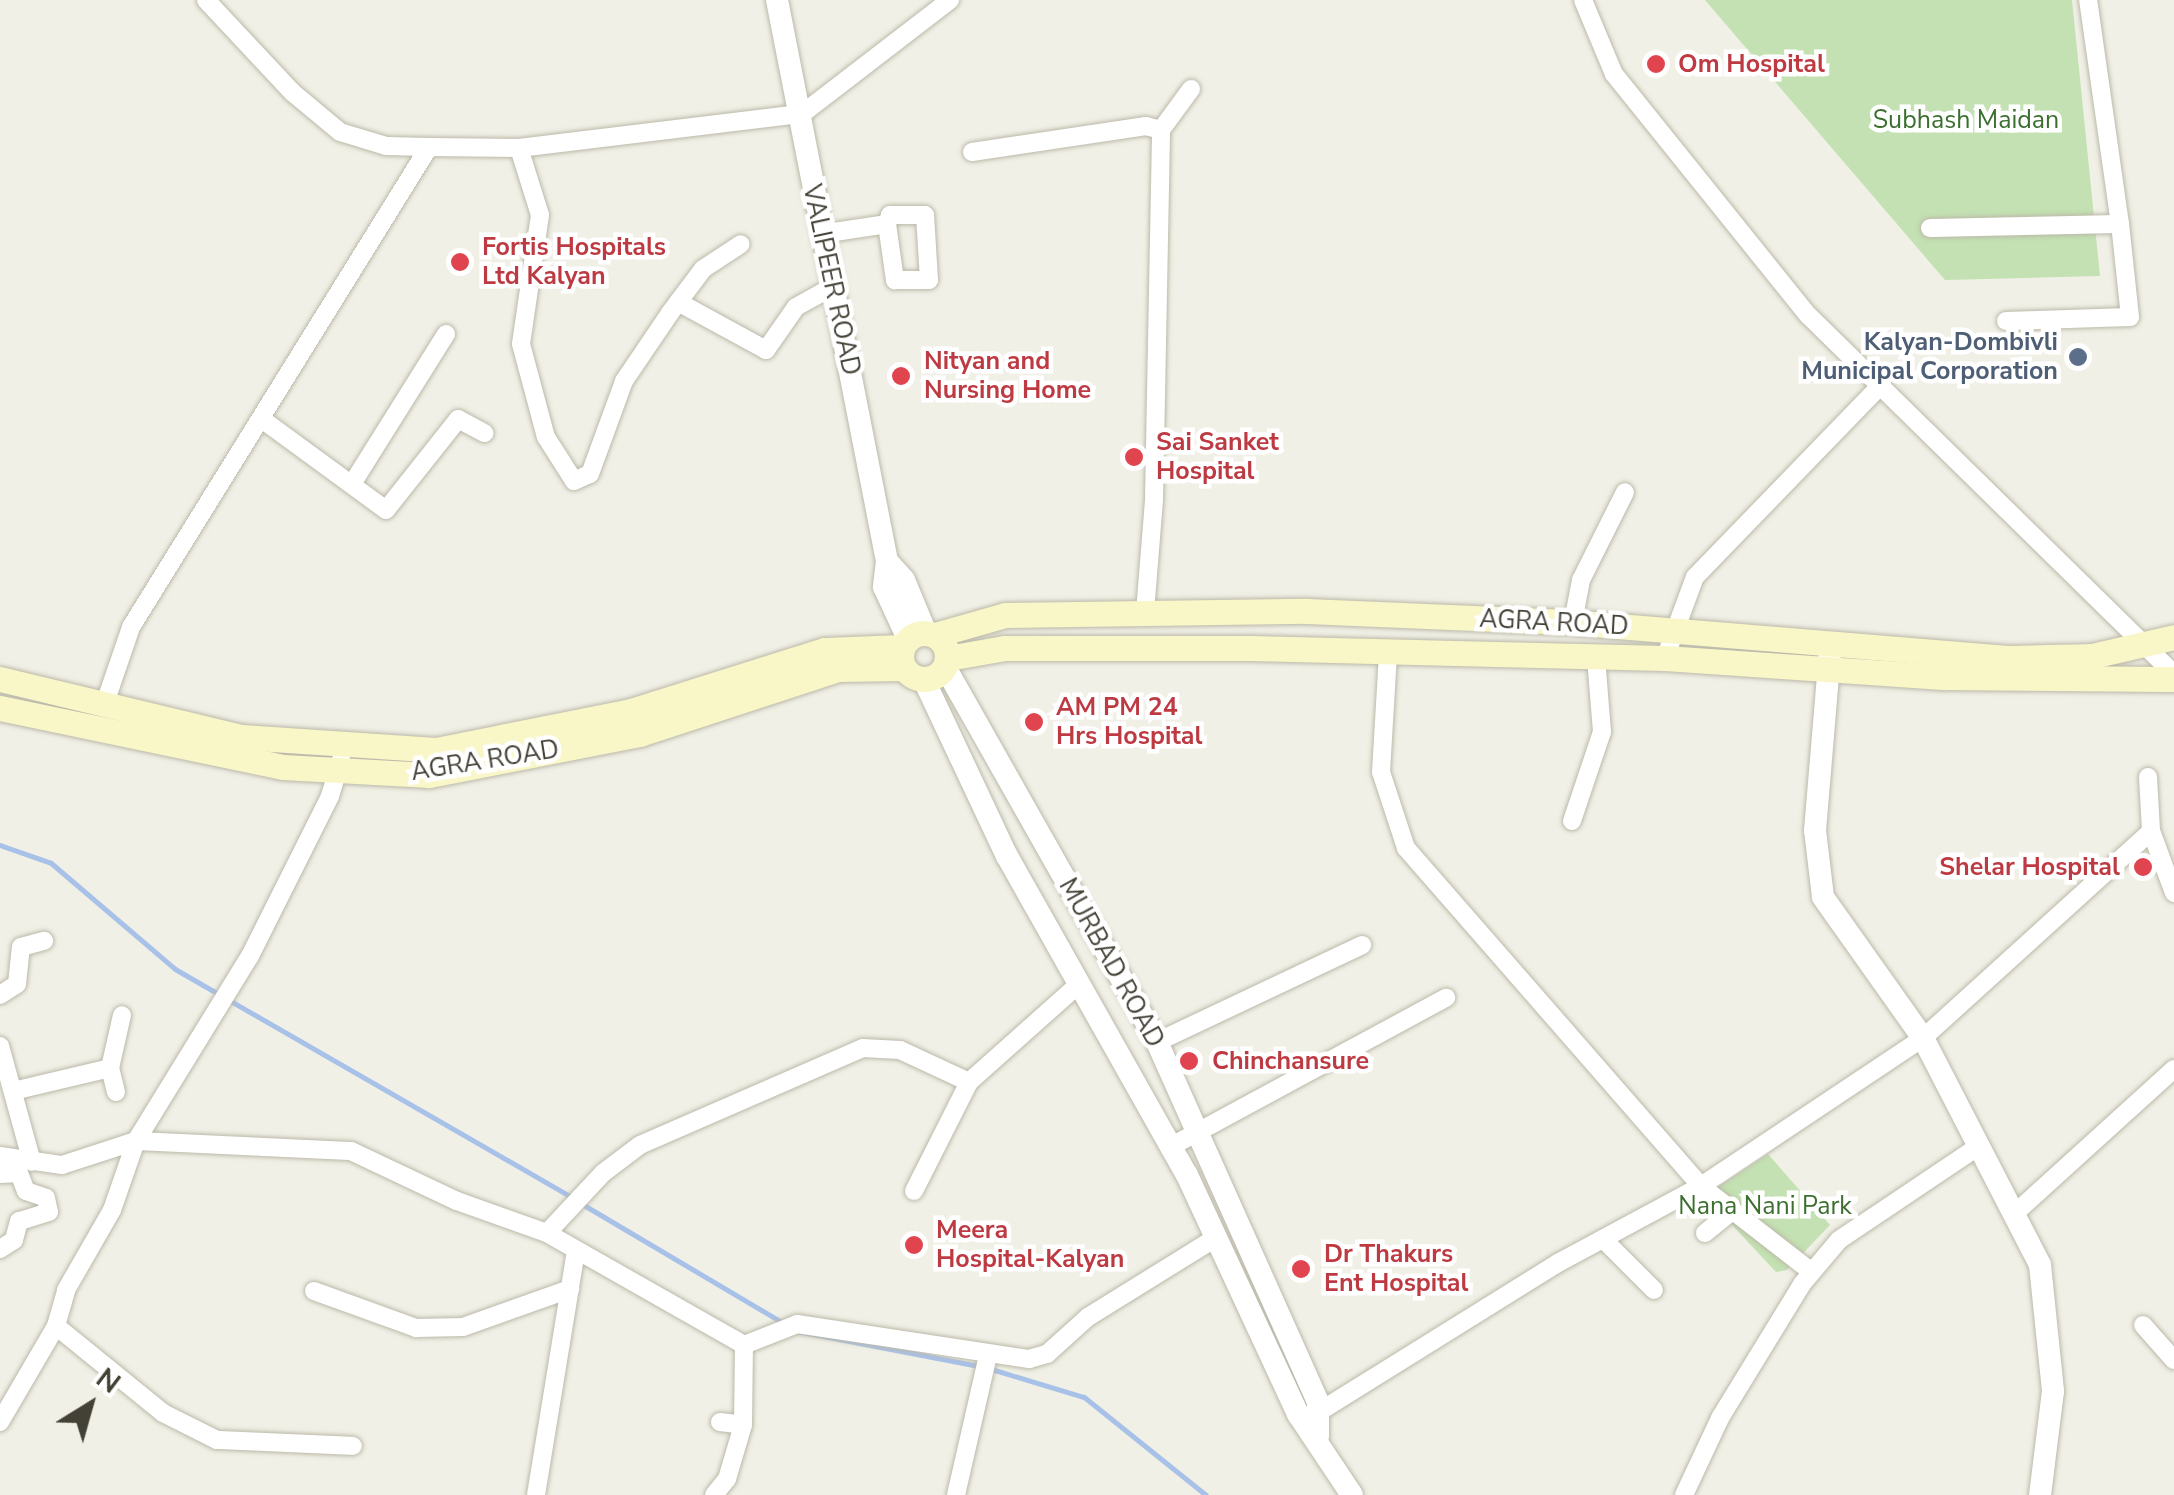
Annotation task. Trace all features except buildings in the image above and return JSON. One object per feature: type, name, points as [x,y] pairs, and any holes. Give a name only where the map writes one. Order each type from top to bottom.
[{"type":"main road","name":"AGRA ROAD","points":[[0,708],[339,773],[429,775],[640,734],[838,668],[924,653],[1005,614],[1145,612],[1574,622],[1677,630],[1829,656]]},
{"type":"main road","name":"AGRA ROAD","points":[[2094,666],[2147,643],[2174,637]]},
{"type":"main road","name":"AGRA ROAD","points":[[0,679],[242,737],[436,750],[552,730],[825,650],[924,653],[1005,648],[1665,658],[1829,656],[2094,666],[2174,677]]},
{"type":"street","points":[[206,0],[278,78],[340,132],[386,146],[519,148],[802,114],[950,0]]},
{"type":"street","name":"VALIPEER ROAD","points":[[777,0],[802,114],[820,234],[888,561],[904,580],[924,653]]},
{"type":"street","points":[[1583,0],[1614,74],[1668,149],[1808,314],[2147,643],[2174,677]]},
{"type":"street","points":[[2006,321],[2130,317],[2088,0]]},
{"type":"street","points":[[1145,612],[1154,499],[1161,130],[1191,89]]},
{"type":"street","points":[[972,152],[1146,126],[1161,130]]},
{"type":"street","points":[[105,703],[130,627],[263,420],[429,147]]},
{"type":"street","points":[[519,148],[540,216],[521,344],[546,437],[562,472],[574,480],[590,474],[624,381],[678,302],[703,269],[741,244]]},
{"type":"street","points":[[820,234],[887,224]]},
{"type":"street","points":[[1930,228],[2120,224]]},
{"type":"street","points":[[678,302],[766,350],[796,307],[832,287]]},
{"type":"street","points":[[352,484],[446,334]]},
{"type":"street","points":[[1665,658],[1695,577],[1882,384]]},
{"type":"street","points":[[263,420],[388,510],[458,419],[484,433]]},
{"type":"street","points":[[1574,622],[1581,580],[1625,492]]},
{"type":"street","name":"MURBAD ROAD","points":[[924,653],[1007,856],[1170,1148],[1214,1239],[1352,1495]]},
{"type":"street","name":"MURBAD ROAD","points":[[924,653],[1157,1042],[1200,1133],[1313,1423]]},
{"type":"street","points":[[1388,654],[1381,772],[1406,848],[1701,1186],[1812,1272]]},
{"type":"street","points":[[1829,656],[1815,830],[1823,897],[1923,1038],[2040,1265],[2054,1391],[2040,1495]]},
{"type":"street","points":[[1572,821],[1602,732],[1596,657]]},
{"type":"street","points":[[0,1422],[56,1326],[66,1290],[112,1210],[136,1141],[202,1040],[250,956],[339,773],[344,744]]},
{"type":"street","points":[[2148,778],[2152,831],[2174,893]]},
{"type":"street","points":[[1313,1423],[1603,1239],[1701,1186],[1923,1038],[2152,831]]},
{"type":"street","points":[[0,996],[18,984],[21,947],[44,941]]},
{"type":"street","points":[[1157,1042],[1362,944]]},
{"type":"street","points":[[914,1191],[969,1082],[1079,984]]},
{"type":"street","points":[[1170,1148],[1446,998]]},
{"type":"street","points":[[116,1092],[110,1068],[122,1015]]},
{"type":"street","points":[[0,1046],[32,1162]]},
{"type":"street","points":[[547,1233],[603,1173],[640,1146],[862,1048],[900,1050],[969,1082]]},
{"type":"street","points":[[12,1092],[110,1068]]},
{"type":"street","points":[[2014,1214],[2174,1069]]},
{"type":"street","points":[[0,1156],[62,1165],[136,1141],[351,1151],[457,1201],[547,1233],[753,1340],[797,1324],[1029,1360],[1047,1354],[1088,1316],[1214,1239]]},
{"type":"street","points":[[1684,1495],[1720,1418],[1812,1272],[1839,1240],[1979,1146]]},
{"type":"street","points":[[0,1174],[17,1172],[26,1191],[46,1198],[49,1212],[19,1221],[14,1240],[0,1249]]},
{"type":"street","points":[[1706,1233],[1732,1210]]},
{"type":"street","points":[[1603,1239],[1654,1290]]},
{"type":"street","points":[[536,1495],[576,1250]]},
{"type":"street","points":[[314,1291],[416,1328],[464,1327],[570,1289]]},
{"type":"street","points":[[2143,1325],[2174,1360]]},
{"type":"street","points":[[56,1326],[162,1413],[217,1440],[352,1446]]},
{"type":"street","points":[[714,1495],[727,1479],[744,1424],[753,1340]]},
{"type":"street","points":[[956,1495],[988,1354]]},
{"type":"street","points":[[720,1422],[744,1424]]},
{"type":"green space","name":"Subhash Maidan","points":[[1705,0],[2072,0],[2100,276],[1945,280]]},
{"type":"green space","name":"Nana Nani Park","points":[[1768,1154],[1830,1225],[1787,1270],[1776,1272],[1705,1196]]},
{"type":"waterway","points":[[0,845],[51,863],[175,969],[573,1198]]},
{"type":"waterway","points":[[582,1204],[783,1323]]},
{"type":"waterway","points":[[792,1330],[979,1366]]},
{"type":"waterway","points":[[991,1369],[1084,1397],[1206,1495]]},
{"type":"place","name":"Om Hospital","points":[[1656,64]]},
{"type":"place","name":"Fortis Hospitals Ltd Kalyan","points":[[460,262]]},
{"type":"place","name":"Kalyan-Dombivli Municipal Corporation","points":[[2078,357]]},
{"type":"place","name":"Nityan and Nursing Home","points":[[901,376]]},
{"type":"place","name":"Sai Sanket Hospital","points":[[1134,457]]},
{"type":"place","name":"AM PM 24 Hrs Hospital","points":[[1034,722]]},
{"type":"place","name":"Shelar Hospital","points":[[2143,867]]},
{"type":"place","name":"Chinchansure","points":[[1189,1061]]},
{"type":"place","name":"Meera Hospital-Kalyan","points":[[914,1245]]},
{"type":"place","name":"Dr Thakurs Ent Hospital","points":[[1301,1269]]}]
